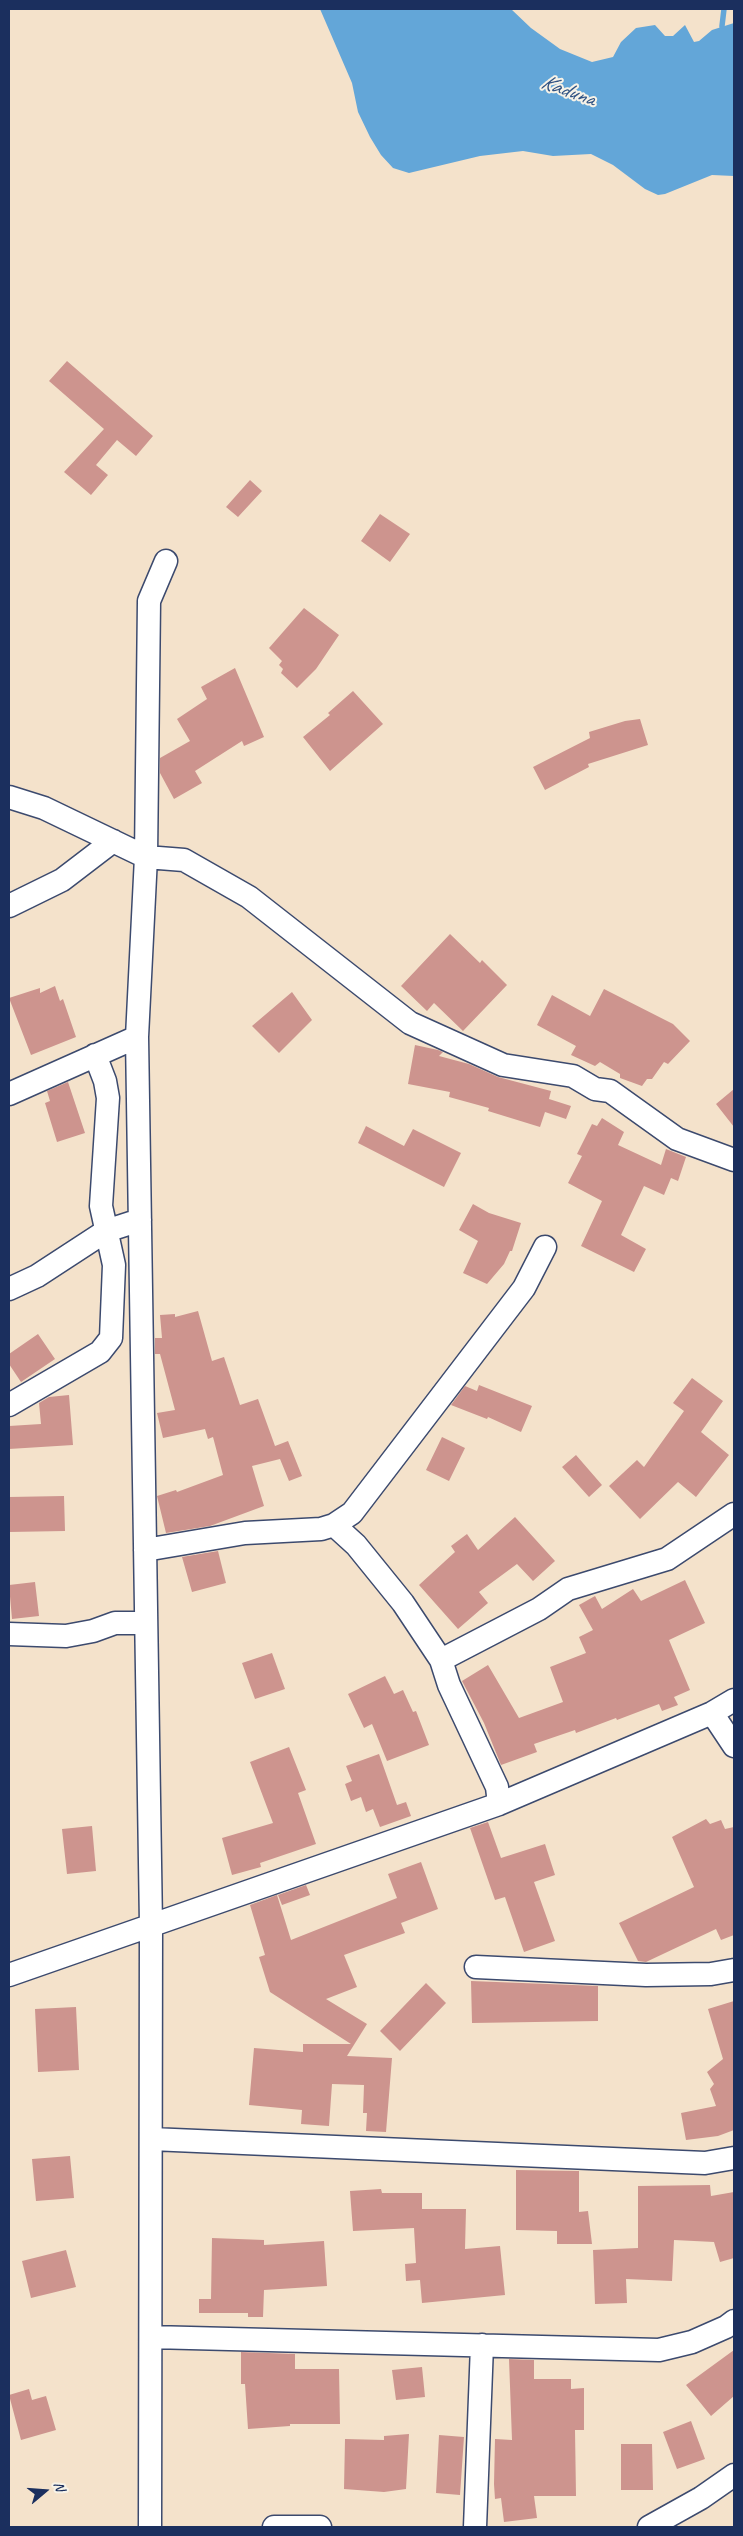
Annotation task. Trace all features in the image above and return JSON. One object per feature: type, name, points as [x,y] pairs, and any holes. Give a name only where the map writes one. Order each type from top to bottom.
[{"type":"street","points":[[150,2527],[151,1925],[137,1037],[146,858],[149,601],[166,561]]},
{"type":"street","points":[[9,796],[44,808],[146,858],[184,860],[249,897],[410,1023],[503,1065],[573,1076],[595,1089],[610,1091],[677,1139],[734,1160]]},
{"type":"street","points":[[9,906],[62,880],[112,841]]},
{"type":"street","points":[[9,1094],[137,1037]]},
{"type":"street","points":[[9,1405],[100,1352],[111,1338],[114,1265],[102,1206],[108,1098],[105,1081],[95,1055]]},
{"type":"street","points":[[9,1289],[37,1276],[106,1231],[140,1220]]},
{"type":"street","points":[[145,1550],[245,1533],[321,1529],[334,1525],[352,1512],[524,1288],[545,1247]]},
{"type":"street","points":[[441,1660],[538,1609],[568,1589],[667,1559],[734,1514]]},
{"type":"street","points":[[334,1525],[356,1545],[397,1596],[441,1660],[449,1685],[498,1787],[499,1804]]},
{"type":"street","points":[[9,1634],[66,1636],[93,1631],[115,1623],[146,1623]]},
{"type":"street","points":[[9,1974],[499,1804],[712,1713],[734,1700]]},
{"type":"street","points":[[712,1713],[734,1746]]},
{"type":"street","points":[[476,1967],[646,1975],[711,1974],[734,1970]]},
{"type":"street","points":[[151,2140],[706,2163],[734,2158]]},
{"type":"street","points":[[151,2337],[659,2350],[692,2342],[726,2327],[734,2321]]},
{"type":"street","points":[[475,2527],[482,2345]]},
{"type":"street","points":[[649,2527],[701,2498],[734,2475]]},
{"type":"street","points":[[274,2527],[320,2527]]},
{"type":"water","name":"Kaduna","points":[[320,9],[511,9],[531,28],[560,49],[592,62],[613,57],[621,42],[636,28],[655,25],[665,36],[673,36],[685,25],[694,42],[699,41],[712,30],[734,23],[734,176],[712,175],[658,195],[645,189],[613,165],[591,154],[553,156],[523,151],[480,156],[409,173],[393,168],[381,155],[358,112],[352,83]]},
{"type":"building","points":[[67,361],[153,436],[136,456],[117,440],[96,465],[108,475],[91,495],[64,472],[104,429],[49,381]]},
{"type":"building","points":[[250,480],[262,491],[238,517],[226,507]]},
{"type":"building","points":[[380,514],[410,534],[390,562],[361,541]]},
{"type":"building","points":[[304,608],[339,635],[316,669],[297,688],[281,673],[283,669],[279,665],[282,661],[269,648]]},
{"type":"building","points":[[235,668],[264,737],[244,746],[242,741],[195,771],[202,783],[174,799],[160,773],[160,758],[190,741],[177,719],[207,699],[201,687]]},
{"type":"building","points":[[353,691],[383,724],[330,771],[303,737],[330,715],[328,713]]},
{"type":"building","points":[[640,719],[648,745],[588,764],[589,767],[545,790],[533,767],[590,738],[589,732],[625,721]]},
{"type":"building","points":[[450,934],[480,963],[482,960],[507,985],[463,1031],[434,1003],[427,1011],[401,986]]},
{"type":"building","points":[[55,986],[60,1001],[63,999],[76,1037],[31,1055],[9,998],[40,988],[40,993]]},
{"type":"building","points":[[604,989],[673,1024],[690,1041],[668,1064],[664,1062],[652,1079],[647,1079],[642,1086],[620,1078],[620,1074],[600,1062],[595,1066],[571,1055],[576,1046],[537,1025],[552,995],[590,1016]]},
{"type":"building","points":[[292,992],[312,1020],[279,1053],[252,1026]]},
{"type":"building","points":[[415,1045],[438,1050],[443,1052],[439,1056],[469,1064],[498,1077],[551,1091],[549,1099],[571,1106],[566,1119],[545,1112],[540,1127],[488,1111],[489,1108],[449,1097],[450,1092],[408,1084]]},
{"type":"building","points":[[68,1082],[85,1133],[57,1142],[45,1103],[50,1101],[47,1091]]},
{"type":"building","points":[[734,1089],[734,1127],[716,1104]]},
{"type":"building","points":[[602,1118],[624,1132],[618,1145],[661,1165],[666,1149],[686,1157],[678,1181],[671,1178],[664,1195],[644,1186],[621,1235],[646,1249],[634,1272],[581,1246],[602,1201],[568,1183],[582,1156],[577,1154],[592,1124],[597,1126]]},
{"type":"building","points":[[366,1126],[404,1146],[413,1129],[461,1153],[444,1187],[358,1143]]},
{"type":"building","points":[[473,1204],[489,1213],[521,1223],[512,1251],[510,1251],[504,1264],[487,1284],[463,1273],[478,1241],[459,1230]]},
{"type":"building","points":[[198,1311],[212,1361],[224,1357],[240,1405],[258,1399],[275,1446],[288,1441],[302,1476],[289,1481],[280,1459],[252,1466],[264,1506],[210,1526],[166,1533],[157,1496],[176,1490],[177,1492],[223,1475],[213,1437],[208,1439],[205,1429],[163,1438],[157,1413],[175,1410],[160,1354],[155,1354],[155,1338],[162,1338],[160,1315],[175,1314],[175,1317]]},
{"type":"building","points":[[38,1334],[55,1359],[21,1382],[9,1364],[9,1354]]},
{"type":"building","points":[[692,1378],[723,1401],[701,1432],[729,1455],[696,1497],[678,1482],[640,1519],[609,1486],[637,1460],[644,1467],[684,1411],[673,1403]]},
{"type":"building","points":[[479,1385],[532,1406],[521,1432],[488,1417],[487,1419],[451,1405],[465,1386],[477,1391]]},
{"type":"building","points":[[69,1395],[73,1445],[9,1449],[9,1426],[41,1424],[39,1403],[49,1397]]},
{"type":"building","points":[[442,1437],[465,1448],[449,1481],[426,1470]]},
{"type":"building","points":[[576,1455],[602,1485],[589,1497],[562,1467]]},
{"type":"building","points":[[64,1496],[65,1531],[9,1532],[9,1497]]},
{"type":"building","points":[[515,1517],[555,1561],[533,1581],[517,1564],[479,1592],[488,1603],[458,1629],[419,1585],[455,1552],[451,1546],[467,1534],[478,1550]]},
{"type":"building","points":[[218,1551],[226,1583],[192,1592],[182,1557]]},
{"type":"building","points":[[685,1580],[705,1623],[669,1640],[690,1690],[674,1697],[678,1705],[662,1711],[659,1704],[576,1733],[575,1730],[534,1744],[537,1752],[501,1765],[484,1723],[462,1681],[488,1665],[519,1718],[563,1702],[550,1667],[586,1653],[579,1637],[593,1630],[579,1605],[595,1596],[602,1609],[633,1589],[641,1601]]},
{"type":"building","points":[[35,1582],[39,1616],[12,1619],[9,1585]]},
{"type":"building","points":[[272,1653],[285,1689],[255,1699],[242,1663]]},
{"type":"building","points":[[385,1676],[394,1694],[403,1690],[413,1712],[416,1711],[429,1745],[387,1761],[372,1724],[364,1728],[348,1694]]},
{"type":"building","points":[[289,1747],[306,1790],[298,1793],[316,1844],[260,1863],[261,1867],[232,1875],[222,1838],[273,1823],[250,1762]]},
{"type":"building","points":[[379,1754],[397,1805],[406,1802],[411,1816],[380,1827],[373,1809],[366,1812],[361,1797],[351,1801],[345,1784],[352,1781],[346,1766]]},
{"type":"building","points":[[706,1819],[710,1824],[721,1820],[725,1829],[734,1827],[734,1935],[721,1940],[716,1929],[646,1962],[638,1961],[619,1923],[694,1887],[672,1837]]},
{"type":"building","points":[[488,1822],[501,1858],[545,1844],[555,1875],[534,1882],[555,1941],[524,1952],[505,1897],[495,1900],[470,1828]]},
{"type":"building","points":[[92,1826],[96,1871],[67,1874],[62,1829]]},
{"type":"building","points":[[421,1862],[438,1909],[401,1923],[405,1933],[344,1955],[357,1987],[326,1999],[367,2024],[347,2056],[392,2058],[386,2132],[366,2131],[367,2113],[363,2113],[364,2085],[332,2084],[329,2126],[301,2124],[302,2110],[249,2105],[254,2048],[303,2052],[303,2044],[351,2044],[270,1992],[259,1957],[265,1955],[250,1905],[277,1895],[291,1940],[397,1898],[388,1874]]},
{"type":"building","points":[[306,1885],[310,1895],[282,1905],[278,1895]]},
{"type":"building","points":[[471,1981],[598,1986],[598,2021],[472,2023]]},
{"type":"building","points":[[426,1983],[446,2003],[400,2051],[380,2031]]},
{"type":"building","points":[[734,2001],[734,2130],[718,2136],[686,2140],[681,2113],[716,2106],[710,2089],[714,2084],[707,2072],[723,2059],[708,2009]]},
{"type":"building","points":[[76,2007],[79,2070],[38,2072],[35,2009]]},
{"type":"building","points":[[70,2156],[74,2198],[36,2201],[32,2159]]},
{"type":"building","points":[[516,2170],[579,2171],[579,2212],[588,2211],[592,2244],[557,2244],[557,2231],[516,2230]]},
{"type":"building","points":[[710,2185],[711,2196],[734,2192],[734,2258],[720,2262],[714,2242],[674,2240],[672,2281],[626,2279],[627,2303],[595,2304],[593,2250],[638,2248],[638,2186]]},
{"type":"building","points":[[381,2189],[382,2193],[422,2193],[422,2209],[466,2209],[465,2249],[500,2246],[505,2295],[422,2303],[420,2280],[406,2281],[405,2264],[416,2263],[414,2228],[353,2231],[350,2191]]},
{"type":"building","points":[[212,2238],[264,2240],[264,2245],[324,2241],[327,2286],[264,2290],[263,2317],[248,2317],[248,2313],[199,2313],[199,2299],[211,2299]]},
{"type":"building","points":[[66,2250],[76,2287],[31,2298],[22,2261]]},
{"type":"building","points":[[734,2350],[734,2396],[711,2416],[686,2385]]},
{"type":"building","points":[[241,2352],[295,2354],[295,2369],[339,2369],[340,2424],[290,2424],[290,2426],[248,2429],[245,2384],[241,2384]]},
{"type":"building","points":[[509,2359],[534,2360],[534,2379],[571,2379],[571,2389],[584,2388],[584,2430],[575,2430],[576,2496],[534,2496],[537,2518],[504,2522],[501,2498],[495,2499],[495,2439],[512,2440]]},
{"type":"building","points":[[422,2367],[425,2397],[396,2400],[392,2370]]},
{"type":"building","points":[[29,2389],[32,2400],[46,2396],[56,2430],[21,2440],[9,2395]]},
{"type":"building","points":[[691,2421],[705,2459],[677,2469],[663,2432]]},
{"type":"building","points":[[409,2434],[406,2489],[384,2492],[344,2489],[345,2439],[384,2440],[384,2436]]},
{"type":"building","points":[[439,2435],[464,2437],[460,2495],[436,2493]]},
{"type":"building","points":[[621,2444],[652,2444],[653,2490],[621,2490]]},
{"type":"waterway","points":[[722,26],[724,9]]}]
